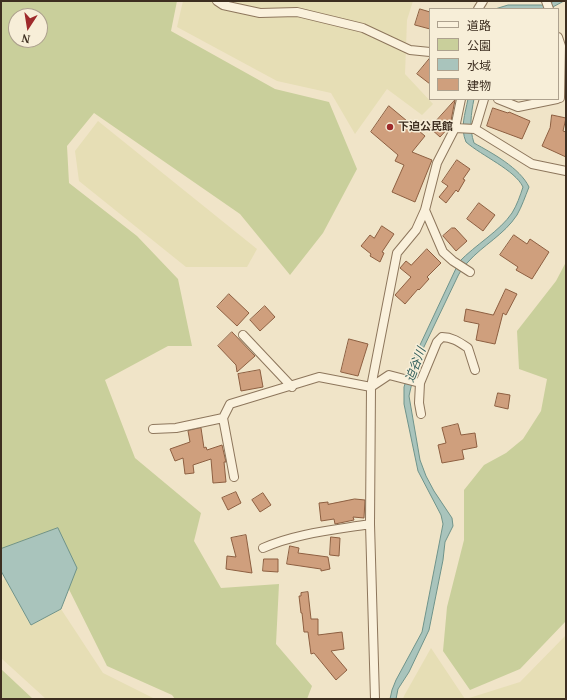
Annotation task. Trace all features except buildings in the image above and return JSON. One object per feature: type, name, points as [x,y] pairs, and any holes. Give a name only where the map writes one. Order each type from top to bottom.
[{"type":"street","points":[[217,1],[223,5],[260,13],[297,12],[363,28],[410,50],[429,52]]},
{"type":"street","points":[[559,40],[561,46],[560,98]]},
{"type":"street","points":[[375,699],[370,524],[371,387],[397,253],[416,230],[426,210],[437,164],[458,128],[461,100]]},
{"type":"street","points":[[475,128],[484,100]]},
{"type":"street","points":[[500,100],[518,107],[551,100]]},
{"type":"street","points":[[458,128],[475,128],[532,164],[566,171]]},
{"type":"street","points":[[426,210],[443,252],[453,262],[468,271]]},
{"type":"street","points":[[243,335],[292,387]]},
{"type":"street","points":[[421,414],[418,383],[437,342],[442,338],[448,337],[468,348],[474,370]]},
{"type":"street","points":[[234,476],[223,418],[230,404],[319,378],[371,387],[389,375],[418,383]]},
{"type":"street","points":[[153,429],[176,428],[223,418]]},
{"type":"street","points":[[264,548],[275,542],[314,533],[370,524]]},
{"type":"shaded area","points":[[183,1],[413,1],[407,20],[405,74],[433,104],[422,115],[387,89],[355,134],[331,93],[277,81],[177,27]]},
{"type":"shaded area","points":[[98,121],[257,249],[247,267],[186,267],[79,181],[75,151]]},
{"type":"shaded area","points":[[5,578],[31,625],[61,609],[103,673],[155,699],[46,699],[1,658],[1,582]]},
{"type":"shaded area","points":[[566,635],[566,699],[466,699],[520,682]]},
{"type":"shaded area","points":[[431,648],[465,699],[403,699]]},
{"type":"green space","points":[[1,1],[177,1],[171,31],[275,89],[329,102],[357,169],[323,233],[290,275],[240,214],[94,113],[67,146],[69,183],[137,236],[178,279],[192,346],[168,346],[105,380],[135,458],[201,513],[194,541],[221,588],[279,584],[276,644],[312,686],[307,699],[175,699],[172,695],[107,666],[47,545],[1,566]]},
{"type":"green space","points":[[566,262],[566,621],[520,669],[470,690],[443,651],[447,607],[464,540],[464,490],[484,465],[506,453],[523,439],[541,411],[547,379],[519,369],[517,331],[556,281]]},
{"type":"green space","points":[[1,669],[33,699],[1,699]]},
{"type":"water","points":[[555,1],[564,1],[551,8],[498,8],[508,5],[545,5]]},
{"type":"water","name":"迫谷川","points":[[468,100],[474,100],[471,132],[474,143],[497,156],[512,167],[525,180],[529,187],[519,212],[512,222],[464,266],[422,351],[414,374],[409,396],[420,460],[434,491],[452,518],[453,526],[445,542],[443,560],[429,630],[409,672],[398,689],[396,699],[390,699],[396,680],[422,632],[443,524],[441,515],[418,471],[404,404],[404,387],[412,362],[459,262],[507,220],[520,197],[523,187],[519,181],[506,169],[466,142],[463,131],[464,116]]},
{"type":"water","points":[[58,528],[77,568],[61,609],[31,625],[1,571],[1,549]]},
{"type":"place","name":"下迫公民館","points":[[390,127]]}]
